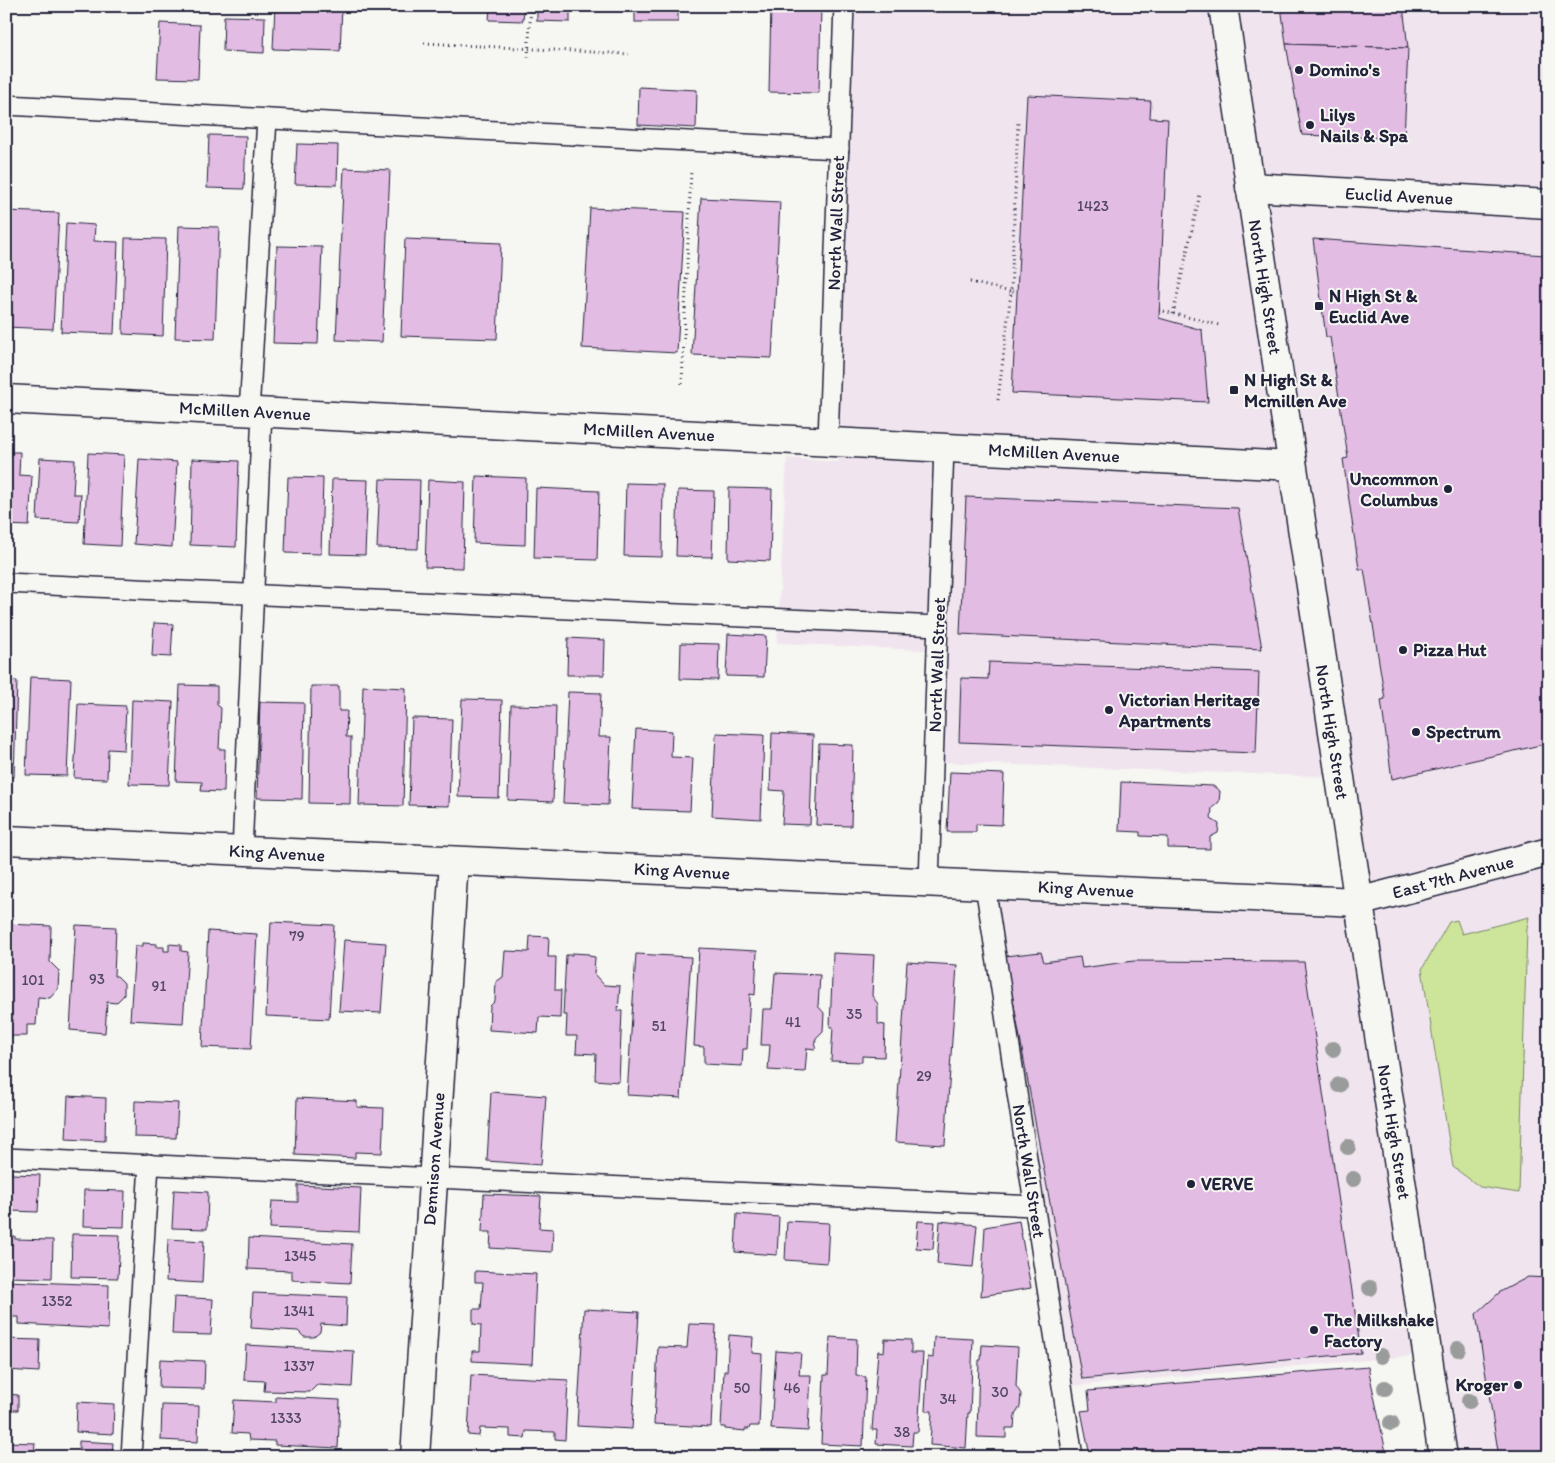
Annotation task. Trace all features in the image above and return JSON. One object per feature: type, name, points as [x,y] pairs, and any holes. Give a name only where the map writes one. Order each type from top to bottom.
[{"type":"street","name":"North High Street","points":[[1223,6],[1443,1457]]},
{"type":"street","name":"Euclid Avenue","points":[[1250,187],[1549,204]]},
{"type":"street","name":"McMillen Avenue","points":[[6,398],[1292,466]]},
{"type":"street","name":"King Avenue","points":[[6,840],[1358,902]]},
{"type":"street","name":"East 7th Avenue","points":[[1358,902],[1549,852]]},
{"type":"street","name":"Dennison Avenue","points":[[415,1457],[454,861]]},
{"type":"lane","name":"North Wall Street","points":[[828,440],[844,6]]},
{"type":"lane","points":[[6,105],[839,149]]},
{"type":"lane","points":[[242,851],[254,594],[256,412],[267,119]]},
{"type":"lane","name":"North Wall Street","points":[[929,882],[944,447]]},
{"type":"lane","points":[[6,583],[938,626]]},
{"type":"lane","name":"North Wall Street","points":[[985,885],[1073,1457]]},
{"type":"lane","points":[[6,1158],[1034,1206]]},
{"type":"lane","points":[[131,1457],[149,1164]]},
{"type":"path","points":[[528,57],[530,6]]},
{"type":"path","points":[[424,43],[628,54]]},
{"type":"path","points":[[998,400],[1011,292],[1018,121]]},
{"type":"path","points":[[682,384],[691,168]]},
{"type":"path","points":[[1173,314],[1200,194]]},
{"type":"path","points":[[970,282],[1017,292]]},
{"type":"path","points":[[1159,310],[1219,325]]},
{"type":"shaded area","points":[[848,6],[1549,6],[1549,1457],[1438,1457],[1328,777],[936,762],[940,651],[777,643],[787,458],[838,462]]},
{"type":"shaded area","name":"VERVE","points":[[993,901],[1346,917],[1413,1356],[1071,1386]]},
{"type":"green space","points":[[1529,917],[1527,928],[1519,1193],[1480,1187],[1453,1167],[1422,969],[1449,922],[1457,920],[1462,934]]},
{"type":"building","points":[[275,6],[342,6],[340,51],[273,49]]},
{"type":"building","points":[[490,6],[524,6],[523,21],[489,20]]},
{"type":"building","points":[[537,6],[624,6],[624,9],[570,7],[570,22],[537,21]]},
{"type":"building","points":[[635,6],[678,6],[678,22],[635,22]]},
{"type":"building","points":[[771,6],[821,6],[819,93],[769,92]]},
{"type":"building","points":[[1281,6],[1403,6],[1408,48],[1286,44]]},
{"type":"building","points":[[224,16],[265,17],[264,53],[223,51]]},
{"type":"building","points":[[160,23],[200,25],[198,79],[157,78]]},
{"type":"building","points":[[1286,44],[1408,48],[1404,139],[1302,135]]},
{"type":"building","points":[[639,87],[697,90],[696,128],[638,125]]},
{"type":"building","points":[[1027,95],[1151,101],[1150,118],[1168,119],[1159,318],[1202,330],[1208,402],[1012,393]]},
{"type":"building","points":[[209,135],[246,136],[244,189],[207,188]]},
{"type":"building","points":[[297,144],[338,145],[337,185],[295,184]]},
{"type":"building","points":[[344,168],[390,170],[382,342],[336,340]]},
{"type":"building","points":[[701,198],[780,202],[772,358],[692,355]]},
{"type":"building","points":[[590,208],[685,212],[677,353],[582,348]]},
{"type":"building","points":[[6,211],[59,213],[53,329],[6,327]]},
{"type":"building","points":[[66,223],[95,225],[94,241],[118,242],[114,334],[61,332]]},
{"type":"building","points":[[179,226],[219,227],[215,339],[175,338]]},
{"type":"building","points":[[125,238],[166,239],[163,336],[123,334]]},
{"type":"building","points":[[405,239],[501,243],[497,339],[401,336]]},
{"type":"building","name":"Uncommon Columbus","points":[[1313,239],[1545,255],[1549,281],[1549,743],[1392,779],[1381,700],[1385,699],[1364,569],[1359,569],[1343,459],[1348,458],[1330,337],[1326,337]]},
{"type":"building","points":[[277,246],[322,247],[318,344],[273,343]]},
{"type":"building","points":[[6,452],[20,452],[19,475],[32,476],[29,526],[6,525]]},
{"type":"building","points":[[88,453],[124,455],[120,546],[84,544]]},
{"type":"building","points":[[40,458],[75,460],[73,494],[81,494],[79,522],[37,520]]},
{"type":"building","points":[[139,459],[177,462],[172,547],[134,544]]},
{"type":"building","points":[[192,459],[239,461],[236,547],[190,545]]},
{"type":"building","points":[[476,476],[526,478],[525,545],[474,543]]},
{"type":"building","points":[[288,477],[323,478],[321,554],[285,553]]},
{"type":"building","points":[[332,479],[368,480],[365,555],[330,554]]},
{"type":"building","points":[[380,479],[420,480],[418,549],[377,548]]},
{"type":"building","points":[[428,480],[465,482],[463,568],[425,567]]},
{"type":"building","points":[[626,483],[663,484],[662,557],[624,556]]},
{"type":"building","points":[[536,488],[599,491],[597,560],[534,558]]},
{"type":"building","points":[[729,488],[772,489],[770,561],[728,559]]},
{"type":"building","points":[[678,490],[714,491],[712,557],[676,556]]},
{"type":"building","points":[[966,497],[1238,508],[1262,649],[960,634]]},
{"type":"building","points":[[154,623],[173,624],[171,657],[152,656]]},
{"type":"building","points":[[728,634],[766,636],[764,677],[726,676]]},
{"type":"building","points":[[568,638],[605,640],[604,675],[567,675]]},
{"type":"building","points":[[681,643],[719,644],[718,680],[680,679]]},
{"type":"building","name":"Victorian Heritage Apartments","points":[[989,662],[1259,672],[1256,753],[959,742],[961,678],[988,679]]},
{"type":"building","points":[[30,677],[71,679],[67,776],[26,775]]},
{"type":"building","points":[[6,681],[17,681],[14,777],[6,777]]},
{"type":"building","points":[[180,685],[217,686],[217,705],[221,708],[219,749],[225,749],[224,792],[201,791],[202,782],[176,781]]},
{"type":"building","points":[[311,686],[339,686],[339,711],[347,711],[346,737],[351,737],[350,804],[309,803]]},
{"type":"building","points":[[363,686],[406,688],[403,806],[359,805]]},
{"type":"building","points":[[568,692],[601,693],[599,737],[611,737],[608,805],[563,803]]},
{"type":"building","points":[[462,699],[502,700],[499,798],[458,797]]},
{"type":"building","points":[[132,700],[173,702],[169,785],[129,784]]},
{"type":"building","points":[[260,702],[304,703],[302,799],[257,798]]},
{"type":"building","points":[[78,704],[126,706],[124,750],[108,749],[107,779],[74,778]]},
{"type":"building","points":[[511,705],[556,706],[553,802],[508,800]]},
{"type":"building","points":[[412,718],[452,719],[449,806],[409,805]]},
{"type":"building","points":[[636,729],[672,731],[671,757],[693,758],[690,811],[632,809]]},
{"type":"building","points":[[716,733],[764,735],[761,819],[712,816]]},
{"type":"building","points":[[772,733],[813,735],[810,825],[782,824],[784,791],[770,790]]},
{"type":"building","points":[[819,744],[853,745],[851,826],[816,825]]},
{"type":"building","points":[[950,772],[1004,774],[1002,825],[976,824],[976,832],[947,832]]},
{"type":"building","points":[[1121,782],[1213,786],[1220,791],[1219,802],[1212,808],[1211,819],[1219,824],[1218,833],[1210,837],[1210,849],[1168,848],[1168,837],[1140,836],[1140,832],[1119,831]]},
{"type":"building","points":[[271,922],[334,925],[329,1019],[266,1016]]},
{"type":"building","points":[[7,924],[51,926],[50,962],[59,971],[58,989],[50,998],[38,997],[36,1025],[27,1025],[27,1036],[6,1036]]},
{"type":"building","points":[[76,925],[116,927],[114,976],[117,976],[124,983],[124,995],[116,1003],[107,1002],[105,1033],[70,1030]]},
{"type":"building","points":[[208,931],[257,934],[251,1049],[202,1047]]},
{"type":"building","points":[[530,936],[549,937],[548,957],[556,957],[555,990],[561,990],[560,1018],[539,1017],[538,1033],[489,1030],[490,1006],[495,1001],[496,982],[503,977],[505,951],[529,952]]},
{"type":"building","points":[[344,940],[386,943],[381,1013],[339,1011]]},
{"type":"building","points":[[143,943],[157,944],[157,947],[164,947],[164,951],[169,951],[169,944],[181,945],[181,951],[188,952],[183,1023],[130,1020],[135,946],[143,946]]},
{"type":"building","points":[[699,948],[757,951],[755,995],[750,994],[747,1049],[743,1049],[742,1066],[704,1064],[704,1047],[694,1046]]},
{"type":"building","name":"VERVE","points":[[1041,952],[1044,962],[1080,957],[1082,968],[1134,961],[1304,962],[1361,1353],[1082,1379],[1005,956]]},
{"type":"building","points":[[572,953],[589,954],[589,956],[595,957],[594,974],[604,985],[620,986],[618,1011],[622,1011],[619,1082],[595,1080],[596,1054],[576,1053],[577,1036],[566,1036],[567,1015],[563,1015],[566,955],[572,955]]},
{"type":"building","points":[[833,953],[874,955],[872,996],[878,1004],[878,1024],[885,1025],[884,1057],[862,1056],[862,1062],[831,1061],[833,1027],[830,1027]]},
{"type":"building","points":[[636,954],[691,957],[681,1098],[627,1095]]},
{"type":"building","points":[[907,962],[957,965],[945,1145],[895,1142]]},
{"type":"building","points":[[775,973],[820,975],[818,1006],[824,1013],[823,1031],[816,1038],[815,1049],[807,1048],[805,1072],[768,1070],[770,1045],[761,1045],[763,1009],[772,1009]]},
{"type":"building","points":[[491,1092],[546,1096],[541,1165],[487,1161]]},
{"type":"building","points":[[68,1096],[106,1098],[105,1141],[66,1139]]},
{"type":"building","points":[[297,1098],[357,1101],[357,1107],[384,1108],[382,1153],[355,1152],[355,1158],[295,1155]]},
{"type":"building","points":[[135,1101],[178,1103],[176,1138],[134,1137]]},
{"type":"building","points":[[6,1172],[12,1172],[11,1174],[40,1175],[38,1212],[10,1211],[9,1218],[6,1217]]},
{"type":"building","points":[[298,1185],[361,1188],[359,1232],[270,1228],[272,1201],[298,1202]]},
{"type":"building","points":[[84,1190],[125,1191],[124,1227],[83,1226]]},
{"type":"building","points":[[174,1190],[208,1192],[207,1229],[172,1228]]},
{"type":"building","points":[[484,1194],[541,1196],[539,1228],[553,1229],[552,1252],[490,1248],[491,1232],[482,1232]]},
{"type":"building","points":[[737,1214],[779,1217],[777,1255],[735,1252]]},
{"type":"building","points":[[787,1221],[829,1223],[827,1263],[785,1260]]},
{"type":"building","points":[[918,1221],[935,1222],[933,1249],[916,1248]]},
{"type":"building","points":[[940,1221],[977,1225],[973,1267],[937,1264]]},
{"type":"building","points":[[1019,1221],[1031,1288],[981,1296],[985,1227]]},
{"type":"building","points":[[72,1234],[120,1235],[118,1278],[71,1277]]},
{"type":"building","points":[[6,1236],[15,1236],[15,1239],[53,1240],[52,1278],[6,1277]]},
{"type":"building","points":[[249,1238],[352,1244],[350,1283],[292,1280],[292,1271],[248,1269]]},
{"type":"building","points":[[168,1239],[204,1241],[202,1283],[166,1281]]},
{"type":"building","points":[[475,1271],[536,1274],[532,1364],[472,1361],[472,1351],[480,1351],[481,1325],[473,1324],[473,1309],[481,1309],[483,1282],[475,1282]]},
{"type":"building","name":"Kroger","points":[[1528,1277],[1549,1278],[1549,1457],[1499,1457],[1476,1314],[1500,1292]]},
{"type":"building","points":[[6,1281],[109,1285],[108,1329],[19,1324],[19,1317],[6,1317]]},
{"type":"building","points":[[253,1293],[347,1297],[346,1326],[321,1324],[320,1332],[314,1337],[304,1337],[298,1331],[251,1328]]},
{"type":"building","points":[[174,1297],[213,1299],[211,1335],[172,1334]]},
{"type":"building","points":[[584,1309],[639,1312],[632,1429],[577,1426]]},
{"type":"building","points":[[689,1324],[716,1325],[711,1427],[654,1424],[658,1347],[687,1348]]},
{"type":"building","points":[[729,1335],[753,1337],[752,1353],[762,1354],[759,1426],[750,1426],[745,1431],[721,1427],[724,1371],[727,1371]]},
{"type":"building","points":[[830,1337],[857,1339],[856,1376],[866,1377],[863,1446],[821,1444],[824,1375],[828,1375]]},
{"type":"building","points":[[934,1337],[973,1339],[970,1413],[968,1413],[966,1448],[930,1445],[932,1411],[925,1411],[928,1357],[933,1358]]},
{"type":"building","points":[[6,1339],[40,1340],[39,1372],[6,1370]]},
{"type":"building","points":[[885,1339],[911,1340],[911,1353],[923,1353],[918,1432],[913,1432],[912,1446],[876,1444],[877,1430],[872,1430],[878,1351],[884,1352]]},
{"type":"building","points":[[246,1345],[354,1351],[352,1387],[317,1385],[310,1392],[264,1391],[265,1381],[244,1380]]},
{"type":"building","points":[[982,1345],[1018,1347],[1016,1386],[1021,1394],[1020,1407],[1015,1415],[1014,1428],[1006,1428],[1006,1438],[977,1437],[979,1360],[981,1360]]},
{"type":"building","points":[[776,1351],[801,1353],[799,1375],[811,1375],[808,1431],[771,1429]]},
{"type":"building","points":[[160,1359],[205,1361],[204,1389],[159,1388]]},
{"type":"building","points":[[1368,1367],[1387,1457],[1130,1457],[1130,1454],[1119,1457],[1102,1457],[1101,1454],[1090,1456],[1081,1411],[1090,1410],[1088,1391]]},
{"type":"building","points":[[471,1375],[568,1380],[565,1440],[555,1439],[555,1432],[526,1431],[525,1438],[510,1437],[510,1429],[480,1428],[479,1436],[468,1435]]},
{"type":"building","points":[[6,1394],[18,1395],[18,1410],[10,1410],[9,1432],[6,1432]]},
{"type":"building","points":[[276,1397],[340,1400],[338,1448],[275,1445],[275,1441],[249,1440],[248,1434],[232,1433],[234,1400],[276,1402]]},
{"type":"building","points":[[77,1402],[114,1404],[113,1434],[76,1432]]},
{"type":"building","points":[[162,1405],[199,1406],[198,1442],[161,1440]]},
{"type":"building","points":[[79,1441],[113,1443],[112,1457],[79,1457]]},
{"type":"building","points":[[6,1442],[35,1443],[34,1457],[6,1457]]},
{"type":"place","name":"Domino's","points":[[1299,70]]},
{"type":"place","name":"Lilys Nails & Spa","points":[[1310,125]]},
{"type":"place","name":"N High St & Euclid Ave","points":[[1319,306]]},
{"type":"place","name":"N High St & Mcmillen Ave","points":[[1234,390]]},
{"type":"place","name":"Uncommon Columbus","points":[[1448,489]]},
{"type":"place","name":"Pizza Hut","points":[[1403,650]]},
{"type":"place","name":"Victorian Heritage Apartments","points":[[1109,710]]},
{"type":"place","name":"Spectrum","points":[[1416,732]]},
{"type":"place","name":"VERVE","points":[[1191,1184]]},
{"type":"place","name":"The Milkshake Factory","points":[[1314,1330]]},
{"type":"place","name":"Kroger","points":[[1518,1385]]}]
